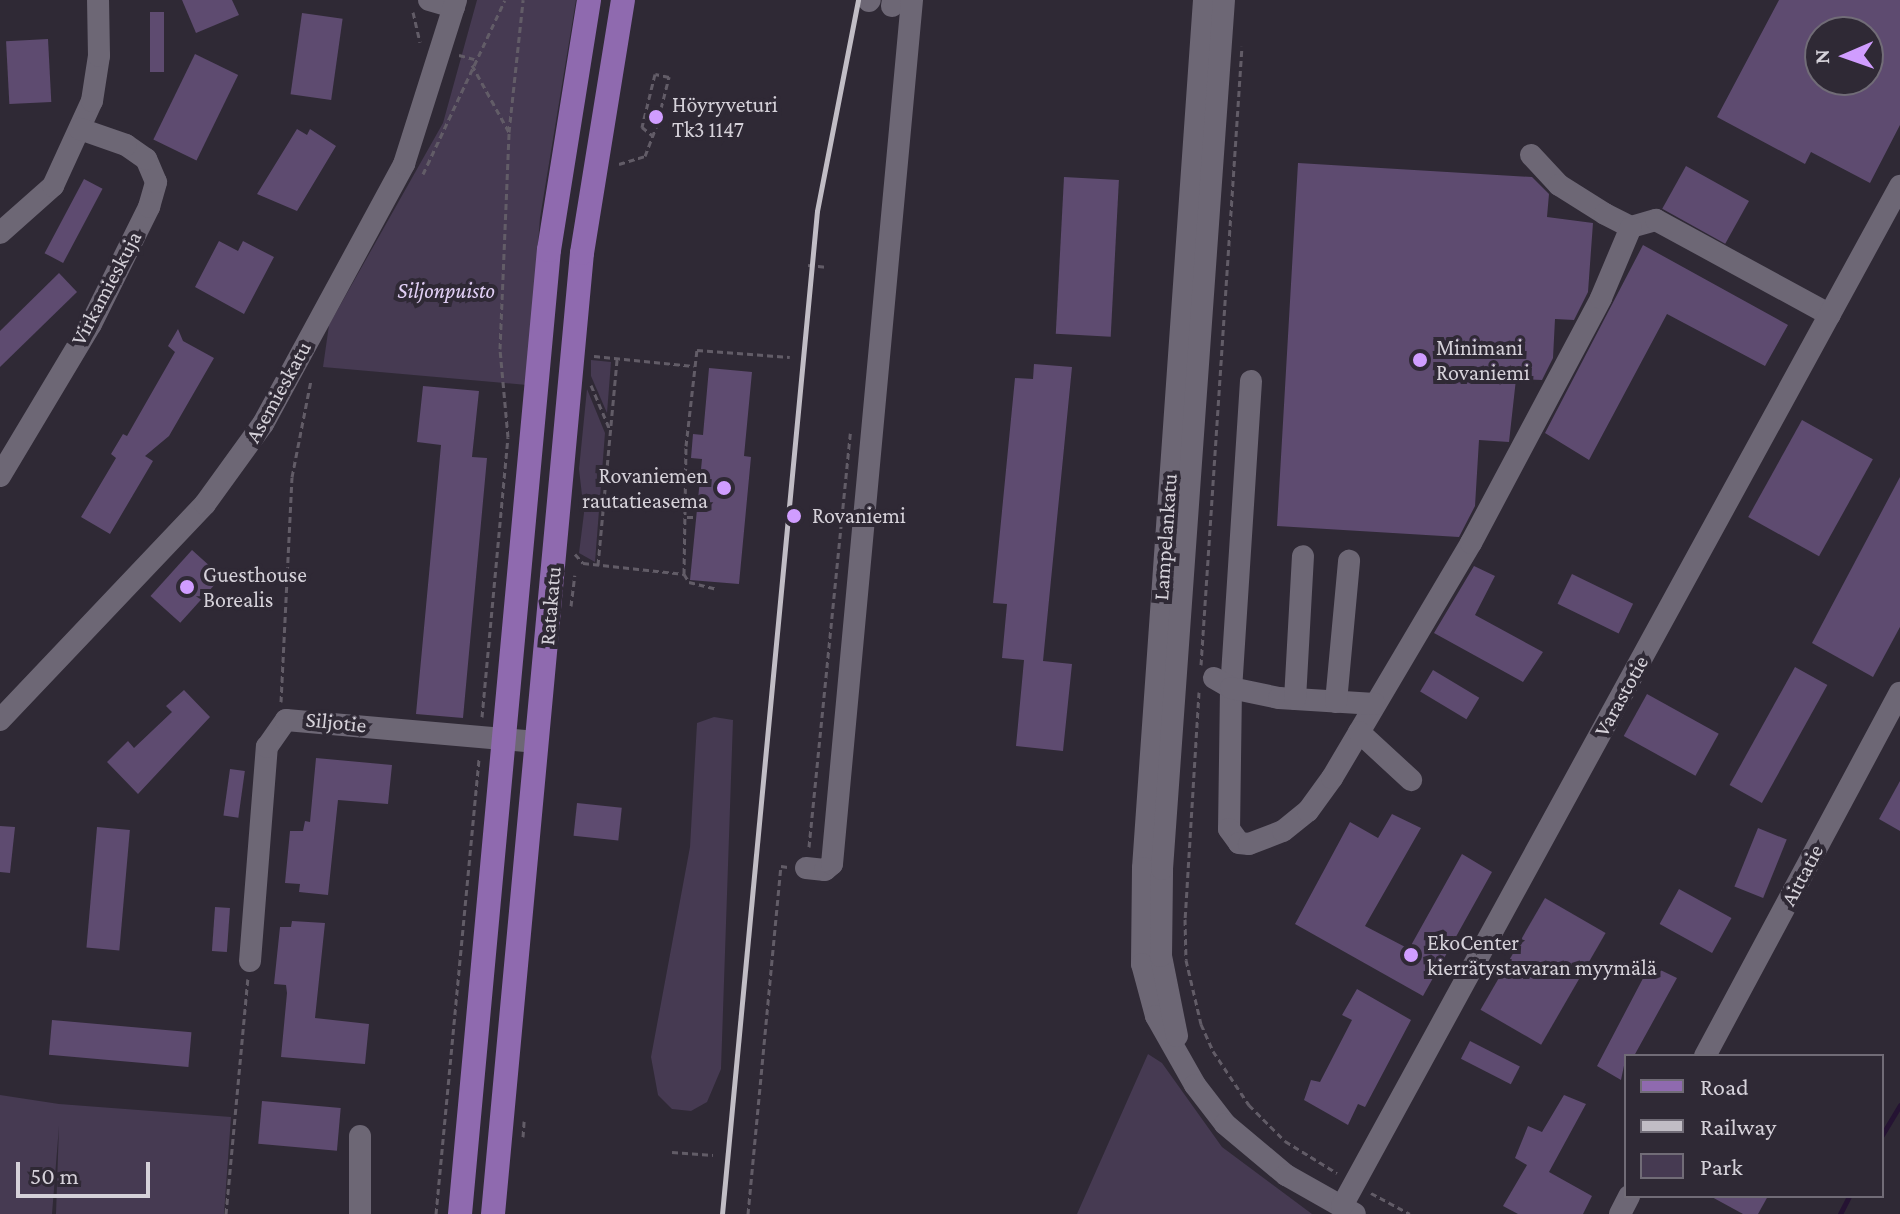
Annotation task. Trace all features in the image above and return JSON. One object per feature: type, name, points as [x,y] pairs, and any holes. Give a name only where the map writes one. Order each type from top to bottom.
[{"type":"main road","name":"Ratakatu","points":[[460,1214],[493,738],[518,589],[551,236],[589,0]]},
{"type":"main road","name":"Ratakatu","points":[[493,1214],[582,253],[623,0]]},
{"type":"street","points":[[0,233],[53,186],[80,129],[97,81],[98,0]]},
{"type":"street","points":[[429,0],[455,4]]},
{"type":"street","name":"Lampelankatu","points":[[1204,0],[1140,915],[1150,1000],[1184,1064],[1240,1139],[1286,1175],[1348,1210]]},
{"type":"street","name":"Lampelankatu","points":[[1184,1064],[1163,980],[1160,915],[1224,0]]},
{"type":"street","points":[[806,868],[825,870],[832,864],[899,2]]},
{"type":"street","name":"Asemieskatu","points":[[0,720],[205,504],[263,424],[404,164],[455,4]]},
{"type":"street","name":"Virkamieskuja","points":[[0,476],[91,324],[149,207],[156,182],[146,159],[126,145],[80,129]]},
{"type":"street","points":[[1531,155],[1559,185],[1631,227],[1656,220],[1830,315]]},
{"type":"street","name":"Varastotie","points":[[1348,1210],[1900,186]]},
{"type":"street","points":[[1251,381],[1223,683],[1229,829],[1239,843],[1271,837],[1308,811],[1359,732],[1471,543],[1601,298],[1631,227]]},
{"type":"street","points":[[1295,699],[1303,556]]},
{"type":"street","points":[[1336,702],[1349,561]]},
{"type":"street","points":[[518,589],[551,591]]},
{"type":"street","points":[[1223,683],[1295,699],[1375,704]]},
{"type":"street","name":"Aittatie","points":[[1706,1054],[1900,693]]},
{"type":"street","name":"Siljotie","points":[[250,961],[267,747],[280,725],[295,718],[537,742]]},
{"type":"street","points":[[1359,732],[1411,780]]},
{"type":"street","points":[[360,1136],[360,1214]]},
{"type":"path","points":[[436,1214],[493,738],[508,437],[500,349],[509,132],[523,0]]},
{"type":"path","points":[[411,18],[421,45]]},
{"type":"path","points":[[472,65],[509,132]]},
{"type":"path","points":[[615,164],[645,156],[653,136],[669,77],[655,74],[642,127],[653,136]]},
{"type":"path","points":[[808,265],[828,267]]},
{"type":"path","points":[[717,589],[689,582],[684,574],[697,350],[790,357]]},
{"type":"path","points":[[587,355],[695,366]]},
{"type":"path","points":[[598,565],[617,359]]},
{"type":"path","points":[[586,375],[610,431]]},
{"type":"path","points":[[280,725],[292,477],[310,382]]},
{"type":"path","points":[[748,1214],[781,866],[806,868],[850,432]]},
{"type":"path","points":[[687,517],[696,517]]},
{"type":"path","points":[[575,554],[583,563],[684,574]]},
{"type":"path","points":[[226,1214],[250,961]]},
{"type":"path","points":[[672,1152],[713,1155]]},
{"type":"green space","name":"Siljonpuisto","points":[[477,0],[576,0],[540,218],[527,385],[323,367],[329,325],[443,123]]},
{"type":"green space","points":[[591,360],[611,362],[607,413],[591,376]]},
{"type":"green space","points":[[587,389],[605,433],[595,562],[579,553],[584,513],[579,469]]},
{"type":"green space","points":[[714,717],[733,720],[721,1069],[707,1102],[691,1111],[672,1109],[658,1095],[651,1057],[690,847],[697,723]]},
{"type":"green space","points":[[1148,1054],[1162,1063],[1222,1147],[1312,1214],[1077,1214]]},
{"type":"green space","points":[[0,1095],[59,1104],[231,1117],[224,1214],[56,1214],[59,1126],[52,1214],[0,1214]]},
{"type":"building","points":[[182,0],[232,0],[239,15],[196,33]]},
{"type":"building","points":[[1779,0],[1900,0],[1900,125],[1870,183],[1811,152],[1805,164],[1717,117]]},
{"type":"building","points":[[150,12],[164,12],[164,72],[150,72]]},
{"type":"building","points":[[302,13],[343,19],[331,100],[291,94]]},
{"type":"building","points":[[48,39],[51,102],[9,104],[6,41]]},
{"type":"building","points":[[195,54],[238,75],[196,160],[153,139]]},
{"type":"building","points":[[297,129],[307,135],[310,129],[336,146],[297,211],[257,194]]},
{"type":"building","name":"Minimani Rovaniemi","points":[[1298,163],[1532,177],[1549,194],[1547,217],[1593,223],[1588,292],[1574,320],[1555,319],[1553,358],[1542,380],[1516,379],[1509,442],[1479,440],[1475,506],[1459,537],[1277,526]]},
{"type":"building","points":[[1686,166],[1749,201],[1725,244],[1662,209]]},
{"type":"building","points":[[1064,177],[1119,180],[1111,337],[1056,334]]},
{"type":"building","points":[[84,179],[103,189],[63,263],[45,253]]},
{"type":"building","points":[[219,241],[238,251],[243,241],[274,257],[244,314],[195,287]]},
{"type":"building","points":[[1643,245],[1788,325],[1765,366],[1667,314],[1589,460],[1545,433]]},
{"type":"building","points":[[59,273],[77,292],[0,367],[0,331]]},
{"type":"building","points":[[178,329],[183,341],[214,358],[169,436],[145,456],[153,461],[110,534],[81,517],[116,458],[111,454],[123,434],[127,436],[175,352],[168,346]]},
{"type":"building","points":[[1034,364],[1072,367],[1043,661],[1072,664],[1063,751],[1016,746],[1024,660],[1002,658],[1007,604],[993,603],[1015,378],[1033,379]]},
{"type":"building","name":"Rovaniemen rautatieasema","points":[[709,368],[752,372],[744,456],[751,457],[739,584],[690,580],[702,459],[691,458],[693,434],[703,435]]},
{"type":"building","points":[[423,386],[479,391],[472,457],[487,458],[463,718],[416,714],[441,445],[417,442]]},
{"type":"building","points":[[1802,420],[1873,459],[1819,556],[1748,517]]},
{"type":"building","points":[[1900,477],[1900,627],[1873,677],[1812,643]]},
{"type":"building","name":"Guesthouse Borealis","points":[[192,550],[222,577],[180,623],[151,596]]},
{"type":"building","points":[[1474,566],[1495,576],[1475,615],[1543,652],[1523,682],[1434,633]]},
{"type":"building","points":[[1572,574],[1633,604],[1619,633],[1558,604]]},
{"type":"building","points":[[1795,667],[1827,685],[1762,803],[1730,785]]},
{"type":"building","points":[[1433,670],[1479,698],[1466,719],[1420,691]]},
{"type":"building","points":[[184,690],[210,717],[138,794],[107,762],[128,741],[134,748],[172,712],[166,706]]},
{"type":"building","points":[[1647,694],[1719,734],[1695,776],[1624,736]]},
{"type":"building","points":[[316,758],[392,765],[388,804],[338,800],[328,895],[299,892],[300,884],[285,883],[290,831],[303,831],[305,821],[310,822]]},
{"type":"building","points":[[230,769],[245,771],[238,818],[223,816]]},
{"type":"building","points":[[1900,781],[1900,831],[1879,819]]},
{"type":"building","points":[[577,803],[622,808],[618,841],[574,836]]},
{"type":"building","points":[[1392,814],[1421,828],[1365,926],[1409,949],[1462,854],[1492,872],[1423,996],[1295,924],[1350,822],[1378,838]]},
{"type":"building","points":[[0,826],[15,827],[10,873],[0,872]]},
{"type":"building","points":[[97,827],[130,830],[119,950],[86,948]]},
{"type":"building","points":[[1758,828],[1787,840],[1763,898],[1734,886]]},
{"type":"building","points":[[1679,889],[1731,918],[1712,953],[1660,924]]},
{"type":"building","points":[[1545,898],[1606,933],[1541,1045],[1480,1010]]},
{"type":"building","points":[[215,907],[230,908],[227,952],[212,951]]},
{"type":"building","points":[[292,921],[325,923],[315,1018],[369,1024],[365,1064],[281,1057],[287,993],[286,985],[274,984],[280,927],[291,927]]},
{"type":"building","points":[[1650,965],[1677,978],[1635,1054],[1624,1054],[1621,1080],[1597,1066]]},
{"type":"building","points":[[1357,989],[1411,1020],[1365,1107],[1358,1104],[1348,1125],[1304,1100],[1311,1080],[1320,1082],[1352,1020],[1342,1015]]},
{"type":"building","points":[[52,1020],[191,1032],[188,1067],[49,1055]]},
{"type":"building","points":[[1470,1041],[1520,1066],[1511,1084],[1461,1059]]},
{"type":"building","points":[[1564,1095],[1586,1104],[1549,1172],[1592,1196],[1583,1214],[1518,1214],[1503,1206],[1527,1165],[1515,1158],[1528,1126],[1542,1132]]},
{"type":"building","points":[[262,1101],[341,1108],[337,1151],[258,1144]]},
{"type":"building","points":[[1714,1198],[1767,1198],[1758,1214],[1743,1214]]},
{"type":"waterway","points":[[1884,1132],[1900,1105]]},
{"type":"waterway","points":[[1840,1214],[1848,1198]]},
{"type":"railway","points":[[722,1214],[817,211],[858,0]]},
{"type":"place","name":"Höyryveturi Tk3 1147","points":[[656,117]]},
{"type":"place","name":"Minimani Rovaniemi","points":[[1420,360]]},
{"type":"place","name":"Rovaniemen rautatieasema","points":[[724,488]]},
{"type":"place","name":"Rovaniemi","points":[[794,516]]},
{"type":"place","name":"Guesthouse Borealis","points":[[187,587]]},
{"type":"place","name":"EkoCenter kierrätystavaran myymälä","points":[[1411,955]]}]
